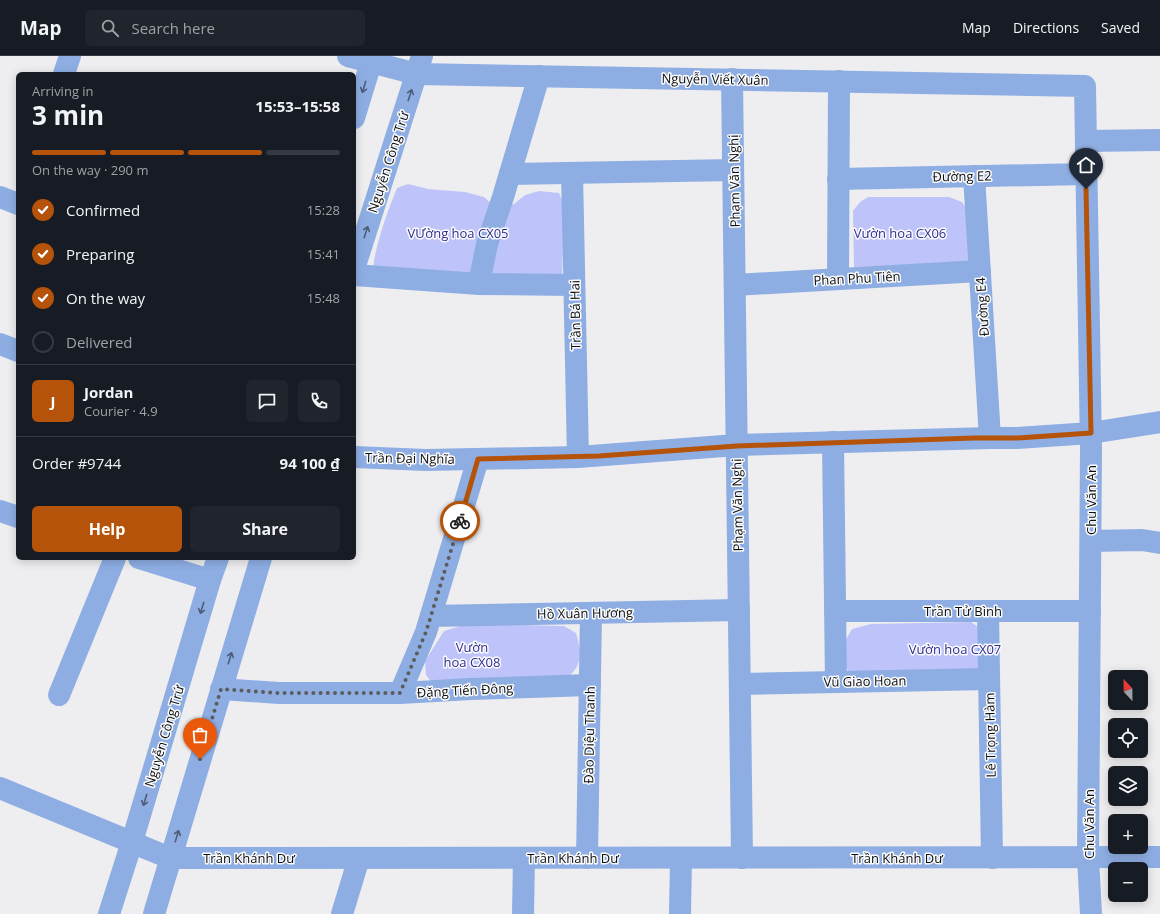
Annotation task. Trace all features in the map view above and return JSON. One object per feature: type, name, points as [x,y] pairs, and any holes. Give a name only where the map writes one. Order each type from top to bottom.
[{"type":"street","points":[[65,72],[70,56]]},
{"type":"street","name":"Nguyễn Viết Xuân","points":[[348,56],[420,65],[539,76],[1084,86]]},
{"type":"street","points":[[356,111],[372,59]]},
{"type":"street","name":"Nguyễn Công Trứ","points":[[356,263],[420,65]]},
{"type":"street","points":[[479,284],[487,244],[510,174],[539,76]]},
{"type":"street","name":"Phạm Văn Nghị","points":[[732,79],[742,858]]},
{"type":"street","points":[[838,279],[839,81]]},
{"type":"street","name":"Chu Văn An","points":[[1084,86],[1091,433],[1088,858],[1091,914]]},
{"type":"street","points":[[1086,141],[1160,140]]},
{"type":"street","points":[[510,174],[734,170]]},
{"type":"street","name":"Trần Bá Hai","points":[[572,173],[578,457]]},
{"type":"street","name":"Đường E2","points":[[838,179],[1086,174]]},
{"type":"street","name":"Đường E4","points":[[974,176],[990,438]]},
{"type":"street","points":[[0,197],[16,203]]},
{"type":"street","name":"Phan Phu Tiên","points":[[735,285],[980,271]]},
{"type":"street","points":[[356,275],[479,284],[574,284]]},
{"type":"street","points":[[0,344],[16,350]]},
{"type":"street","name":"Trần Đại Nghĩa","points":[[356,457],[426,460],[578,457],[737,446],[833,442],[1018,438],[1091,433],[1160,422]]},
{"type":"street","points":[[833,442],[836,682]]},
{"type":"street","points":[[400,693],[426,632],[478,459]]},
{"type":"street","points":[[0,511],[16,516]]},
{"type":"street","points":[[1090,541],[1142,540],[1160,543]]},
{"type":"street","points":[[59,694],[114,560]]},
{"type":"street","points":[[145,560],[210,580]]},
{"type":"street","name":"Nguyễn Công Trứ","points":[[109,914],[217,560]]},
{"type":"street","points":[[154,914],[260,560]]},
{"type":"street","name":"Hồ Xuân Hương","points":[[431,616],[739,610]]},
{"type":"street","name":"Trần Tử Bình","points":[[835,611],[1090,611]]},
{"type":"street","name":"Lê Trọng Hàm","points":[[988,611],[992,858]]},
{"type":"street","name":"Đào Diệu Thanh","points":[[587,858],[591,613]]},
{"type":"street","name":"Vũ Giao Hoan","points":[[740,684],[989,679]]},
{"type":"street","name":"Đặng Tiến Đông","points":[[221,689],[279,693],[400,693],[590,685]]},
{"type":"street","name":"Trần Khánh Dư","points":[[0,788],[170,858],[1160,857]]},
{"type":"street","points":[[342,914],[359,858]]},
{"type":"street","points":[[524,858],[524,914]]},
{"type":"street","points":[[680,858],[680,914]]},
{"type":"green space","name":"VƯờng hoa CX05","points":[[408,184],[428,189],[465,192],[484,197],[492,204],[514,204],[525,195],[539,191],[559,193],[564,205],[562,279],[373,267],[386,217],[397,188]]},
{"type":"green space","name":"Vườn hoa CX06","points":[[868,197],[949,197],[962,202],[968,211],[969,268],[854,271],[853,211],[860,202]]},
{"type":"green space","name":"Vườn hoa CX07","points":[[971,622],[978,627],[983,670],[851,678],[844,662],[844,643],[852,629],[871,624]]},
{"type":"green space","name":"Vườn hoa CX08","points":[[467,624],[564,626],[576,633],[580,653],[578,663],[572,673],[560,682],[434,686],[426,675],[425,661],[444,631]]},
{"type":"way so far","points":[[200,759],[221,689],[279,693],[400,693],[426,632],[460,521]]},
{"type":"route","points":[[460,521],[478,459],[578,457],[737,446],[974,438],[1018,438],[1091,433],[1086,189]]}]
